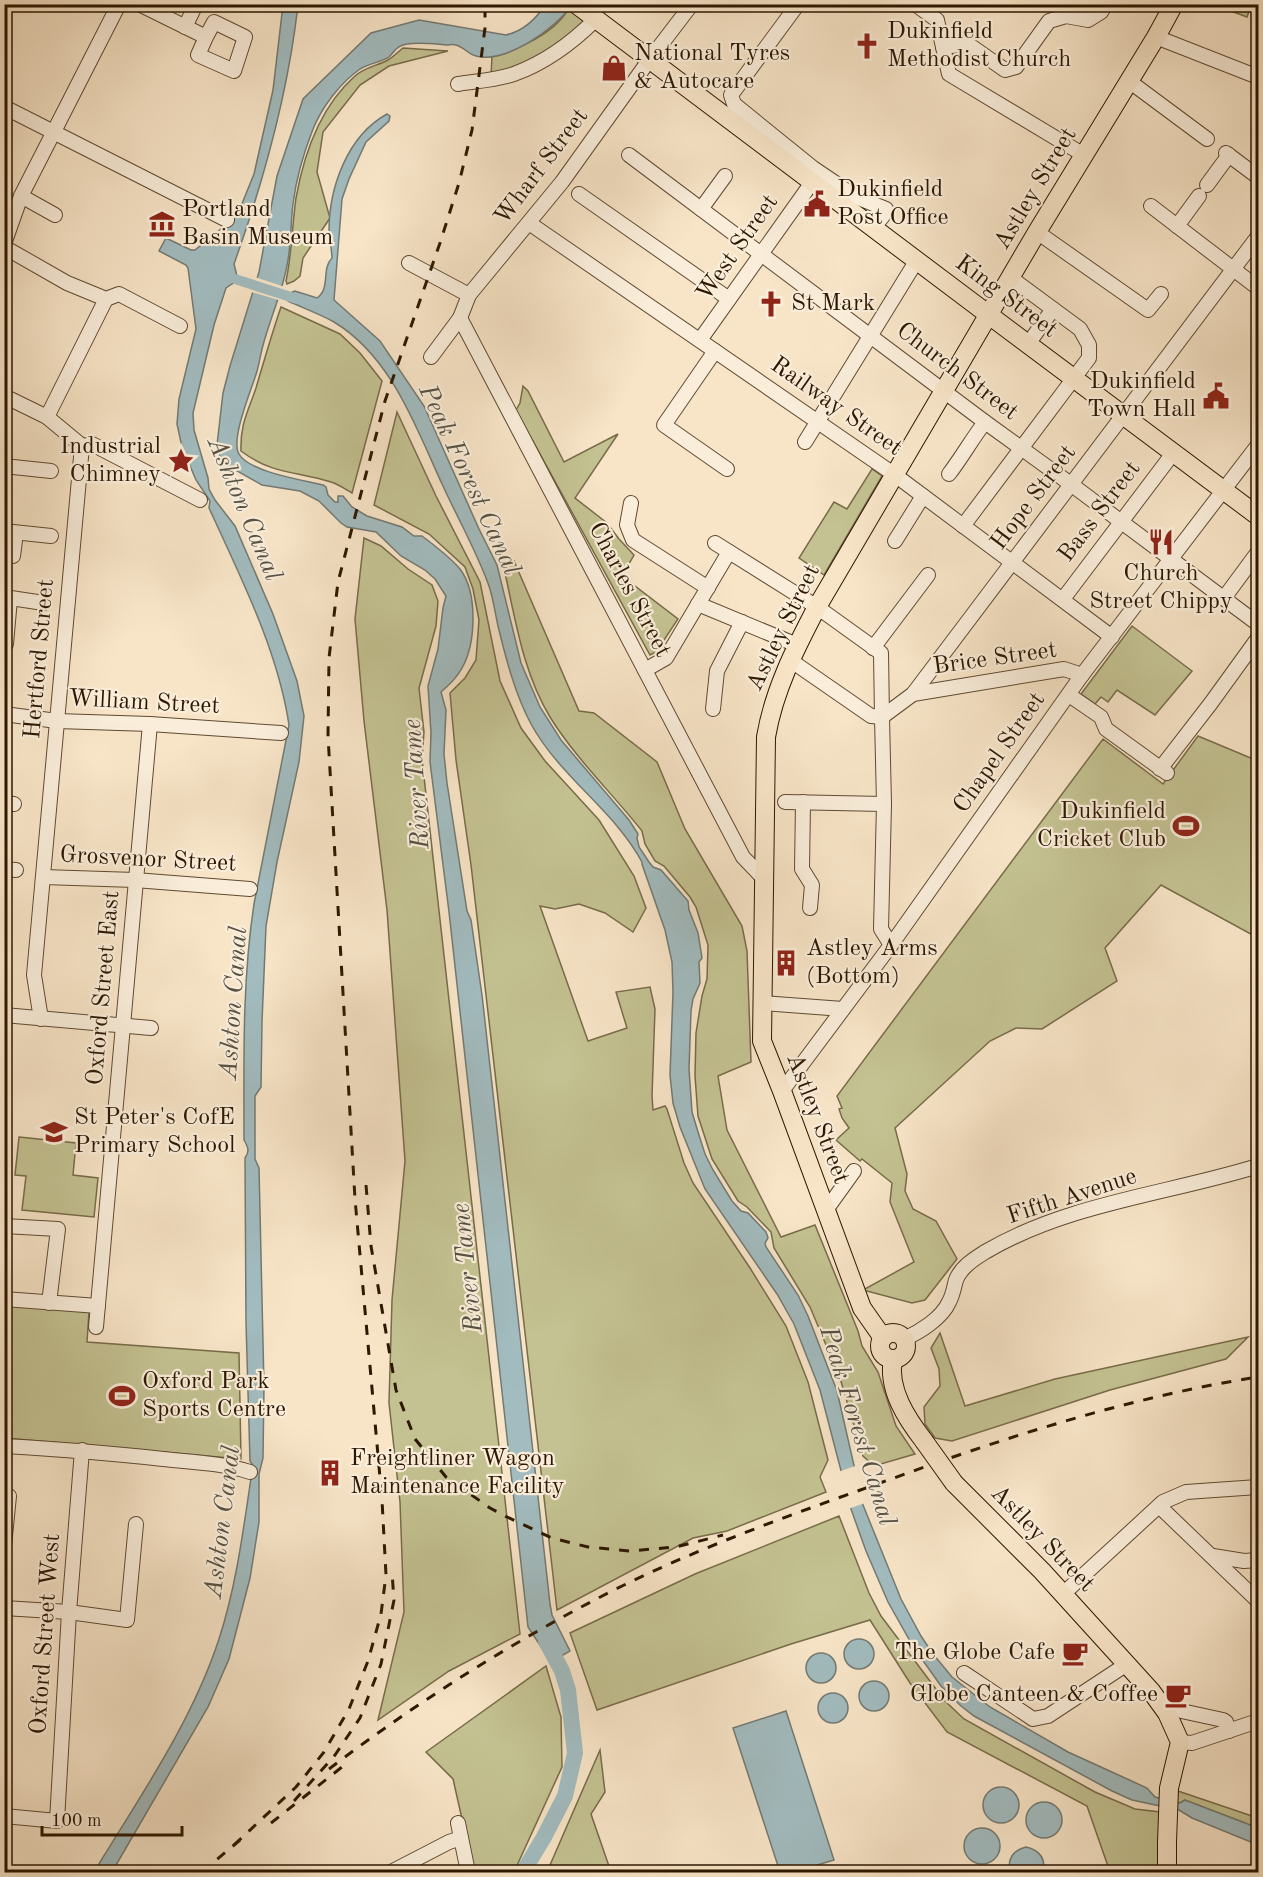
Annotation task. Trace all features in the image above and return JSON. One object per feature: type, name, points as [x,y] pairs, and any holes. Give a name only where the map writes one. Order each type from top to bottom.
[{"type":"main road","name":"Astley Street","points":[[883,1338],[862,1308],[762,1041],[766,737],[771,710],[793,653],[817,606],[1174,4]]},
{"type":"main road","name":"King Street","points":[[588,9],[650,59],[1258,516]]},
{"type":"main road","points":[[890,1333],[898,1334],[904,1339],[906,1346],[903,1354],[893,1359],[882,1353],[880,1346],[883,1338],[890,1333]]},
{"type":"main road","name":"Astley Street","points":[[893,1359],[891,1365],[898,1400],[913,1427],[954,1483],[1063,1594],[1127,1664],[1163,1707],[1180,1742]]},
{"type":"main road","points":[[1167,1872],[1169,1788],[1180,1742]]},
{"type":"street","points":[[119,4],[21,196],[4,246],[67,284],[106,299],[119,294],[180,326]]},
{"type":"street","points":[[185,27],[196,4]]},
{"type":"street","name":"Wharf Street","points":[[431,357],[460,318],[469,295],[562,182],[692,4]]},
{"type":"street","points":[[798,4],[731,95],[734,104],[803,160],[856,197],[886,209],[874,227]]},
{"type":"street","points":[[915,4],[937,20],[949,74],[1084,155]]},
{"type":"street","points":[[943,47],[968,44],[1005,70],[1016,67],[1050,21],[1066,10],[1088,20],[1101,12],[1106,4]]},
{"type":"street","points":[[148,6],[206,36]]},
{"type":"street","points":[[458,84],[513,75],[553,55],[577,39],[588,9]]},
{"type":"street","points":[[1156,37],[1258,77]]},
{"type":"street","points":[[1129,81],[1208,139]]},
{"type":"street","points":[[4,106],[227,220]]},
{"type":"street","points":[[1177,226],[1228,154],[1258,177]]},
{"type":"street","name":"Church Street","points":[[629,155],[1258,624]]},
{"type":"street","points":[[701,209],[725,176]]},
{"type":"street","name":"West Street","points":[[700,340],[813,181]]},
{"type":"street","points":[[579,194],[729,299]]},
{"type":"street","points":[[21,196],[55,215]]},
{"type":"street","points":[[1151,206],[1258,288]]},
{"type":"street","name":"Railway Street","points":[[529,223],[895,475],[1112,637]]},
{"type":"street","points":[[1037,232],[1145,313],[1161,294]]},
{"type":"street","name":"Hope Street","points":[[882,717],[913,694],[1256,240]]},
{"type":"street","points":[[805,442],[917,260]]},
{"type":"street","points":[[409,263],[469,295]]},
{"type":"street","points":[[963,526],[1089,358],[1089,345],[1080,329],[1011,278]]},
{"type":"street","points":[[47,417],[106,299]]},
{"type":"street","points":[[1028,344],[1053,309]]},
{"type":"street","name":"Charles Street","points":[[460,318],[743,857],[764,879]]},
{"type":"street","points":[[715,351],[664,425],[727,469]]},
{"type":"street","points":[[4,396],[47,417],[82,447],[92,444],[200,500]]},
{"type":"street","points":[[949,474],[985,422]]},
{"type":"street","name":"Chapel Street","points":[[782,1091],[891,945],[1082,675],[1258,444]]},
{"type":"street","name":"Hertford Street","points":[[41,1019],[34,975],[82,447]]},
{"type":"street","name":"Bass Street","points":[[1063,599],[1174,452]]},
{"type":"street","points":[[4,466],[51,471]]},
{"type":"street","points":[[895,541],[923,496]]},
{"type":"street","points":[[631,503],[627,525],[633,540],[708,588]]},
{"type":"street","points":[[14,556],[10,532],[51,536]]},
{"type":"street","points":[[715,543],[817,606],[881,653],[885,804],[881,929],[891,945]]},
{"type":"street","points":[[645,670],[666,658],[729,552]]},
{"type":"street","points":[[1224,598],[1258,552]]},
{"type":"street","points":[[873,648],[928,575]]},
{"type":"street","points":[[6,644],[8,598],[44,603]]},
{"type":"street","points":[[698,604],[742,622],[793,653],[871,716],[882,717]]},
{"type":"street","points":[[713,709],[717,671],[742,622]]},
{"type":"street","points":[[1069,694],[1101,717],[1106,729],[1164,772],[1258,638]]},
{"type":"street","name":"Brice Street","points":[[913,694],[1064,669],[1082,675]]},
{"type":"street","name":"William Street","points":[[4,714],[57,721],[150,724],[281,733]]},
{"type":"street","name":"Oxford Street East","points":[[96,1327],[150,724]]},
{"type":"street","points":[[785,802],[885,804]]},
{"type":"street","points":[[803,802],[802,869],[812,885],[810,908]]},
{"type":"street","name":"Grosvenor Street","points":[[43,877],[135,880],[250,889]]},
{"type":"street","points":[[762,1003],[843,1009]]},
{"type":"street","points":[[4,1015],[151,1028]]},
{"type":"street","name":"Fifth Avenue","points":[[904,1339],[929,1323],[945,1308],[961,1270],[986,1252],[1018,1235],[1090,1209],[1215,1180],[1258,1166]]},
{"type":"street","points":[[826,1210],[854,1172]]},
{"type":"street","points":[[4,1226],[58,1230],[49,1303]]},
{"type":"street","points":[[4,1299],[98,1306]]},
{"type":"street","points":[[4,1446],[82,1450],[232,1466],[250,1472]]},
{"type":"street","name":"Oxford Street West","points":[[4,1816],[57,1821],[69,1612],[82,1450]]},
{"type":"street","points":[[1063,1594],[1159,1506],[1186,1492],[1258,1487]]},
{"type":"street","points":[[4,1546],[9,1496]]},
{"type":"street","points":[[1159,1506],[1258,1601]]},
{"type":"street","points":[[4,1608],[69,1612],[127,1620],[136,1524]]},
{"type":"street","points":[[1213,1556],[1244,1562],[1258,1560]]},
{"type":"street","points":[[964,1673],[1033,1719],[1048,1716],[1127,1664]]},
{"type":"street","points":[[1163,1707],[1223,1720],[1229,1731]]},
{"type":"street","points":[[1180,1742],[1192,1743],[1258,1722]]},
{"type":"street","points":[[458,1824],[468,1872]]},
{"type":"street","points":[[391,1872],[461,1838]]},
{"type":"shaded area","points":[[1234,5],[1258,5],[1258,17],[1249,11],[1247,17],[1231,11]]},
{"type":"shaded area","points":[[568,10],[588,21],[547,53],[491,76],[492,56],[544,34]]},
{"type":"shaded area","points":[[403,48],[448,51],[389,66],[360,85],[323,132],[317,172],[330,218],[303,258],[300,276],[287,284],[296,198],[315,132],[332,102],[355,76],[388,60]]},
{"type":"shaded area","points":[[281,307],[340,334],[360,353],[382,381],[352,493],[331,482],[274,468],[241,451],[245,418]]},
{"type":"shaded area","points":[[523,386],[528,391],[564,462],[618,434],[575,498],[607,523],[634,555],[622,576],[678,619],[656,652],[650,655],[516,410],[520,403]]},
{"type":"shaded area","points":[[397,412],[436,496],[480,582],[500,681],[521,728],[545,761],[599,820],[634,876],[646,908],[633,932],[605,913],[579,904],[555,909],[540,906],[588,1041],[627,1028],[616,992],[650,987],[655,1009],[653,1110],[665,1106],[667,1109],[684,1163],[693,1183],[786,1326],[808,1382],[828,1460],[820,1477],[826,1492],[727,1531],[693,1538],[557,1610],[471,865],[456,760],[450,693],[465,678],[476,660],[479,620],[473,589],[465,567],[429,534],[374,505]]},
{"type":"shaded area","points":[[872,469],[882,476],[824,575],[799,558],[834,502],[847,509]]},
{"type":"shaded area","points":[[364,538],[381,546],[408,569],[432,585],[438,601],[436,626],[419,688],[424,732],[422,759],[520,1634],[449,1671],[378,1720],[404,1612],[400,1502],[389,1403],[392,1300],[405,1161],[387,910],[364,721],[355,619]]},
{"type":"shaded area","points":[[514,561],[579,711],[594,713],[657,762],[685,829],[742,926],[747,951],[751,1062],[718,1076],[727,1130],[781,1237],[815,1225],[862,1346],[878,1372],[896,1426],[915,1454],[874,1466],[863,1456],[840,1378],[810,1307],[774,1248],[771,1232],[738,1201],[712,1159],[698,1116],[695,1076],[696,1033],[707,979],[708,945],[696,907],[664,866],[655,861],[645,844],[642,831],[571,747],[540,699],[526,662],[503,564]]},
{"type":"shaded area","points":[[1132,626],[1192,671],[1155,715],[1117,690],[1108,702],[1101,697],[1095,704],[1081,694]]},
{"type":"shaded area","points":[[1198,736],[1258,761],[1258,938],[1161,885],[1105,948],[1117,981],[1042,1029],[1016,1028],[990,1041],[895,1128],[907,1174],[905,1191],[913,1209],[936,1221],[957,1259],[925,1300],[912,1303],[863,1290],[914,1262],[890,1202],[892,1183],[862,1159],[860,1161],[836,1140],[849,1128],[842,1118],[839,1109],[842,1108],[837,1096],[1103,739],[1163,784]]},
{"type":"shaded area","points":[[19,1137],[76,1143],[73,1175],[98,1178],[94,1217],[22,1210],[26,1176],[15,1175]]},
{"type":"shaded area","name":"Oxford Park Sports Centre","points":[[4,1305],[89,1312],[87,1342],[239,1353],[241,1459],[5,1438]]},
{"type":"shaded area","points":[[940,1333],[965,1406],[1055,1379],[1248,1337],[1226,1359],[1110,1390],[952,1441],[935,1438],[925,1424],[924,1407],[940,1386],[939,1369],[931,1348]]},
{"type":"shaded area","points":[[839,1516],[869,1593],[881,1616],[945,1701],[964,1719],[1095,1792],[1135,1809],[1160,1812],[1164,1872],[1110,1872],[1087,1806],[947,1732],[910,1683],[870,1620],[791,1644],[597,1710],[570,1633],[695,1574]]},
{"type":"shaded area","points":[[546,1666],[561,1717],[562,1767],[514,1872],[474,1872],[453,1779],[426,1752]]},
{"type":"shaded area","points":[[600,1750],[605,1792],[591,1814],[611,1872],[547,1872]]},
{"type":"shaded area","points":[[1178,1791],[1258,1818],[1258,1828],[1185,1800],[1177,1802]]},
{"type":"water","points":[[283,5],[298,5],[288,71],[265,169],[234,264],[237,276],[247,280],[248,283],[244,285],[235,282],[226,288],[214,325],[193,413],[194,430],[209,489],[235,526],[273,614],[297,681],[304,716],[299,762],[277,862],[266,926],[261,1087],[255,1096],[255,1159],[259,1168],[264,1386],[259,1522],[250,1578],[229,1659],[208,1707],[112,1872],[94,1872],[163,1759],[208,1670],[230,1600],[251,1478],[255,1469],[250,1461],[246,1322],[245,1158],[248,1151],[244,1140],[244,1052],[247,963],[254,904],[289,725],[284,697],[267,641],[209,508],[210,501],[196,480],[182,447],[177,424],[179,399],[196,329],[188,268],[159,251],[166,238],[195,250],[233,219],[239,211],[254,174],[273,90]]},
{"type":"water","points":[[545,5],[572,5],[543,33],[515,49],[488,57],[473,55],[455,45],[417,43],[403,45],[389,57],[363,67],[339,88],[327,104],[306,147],[296,185],[287,266],[239,426],[237,447],[239,454],[254,466],[323,485],[335,502],[338,502],[338,496],[343,496],[352,507],[367,516],[402,527],[414,536],[422,536],[460,569],[470,591],[473,618],[467,658],[458,674],[441,692],[446,710],[444,754],[482,995],[550,1604],[552,1615],[570,1651],[551,1662],[528,1627],[449,912],[430,762],[428,686],[438,649],[446,596],[435,579],[425,570],[401,556],[376,532],[347,527],[319,501],[300,491],[262,485],[230,467],[220,457],[217,445],[223,393],[259,272],[277,176],[303,99],[371,33],[419,20],[506,35],[528,24]]},
{"type":"water","points":[[387,114],[390,116],[389,121],[366,142],[342,199],[334,300],[380,341],[424,406],[497,565],[521,663],[540,707],[561,740],[629,820],[638,834],[639,847],[649,862],[653,867],[661,870],[688,901],[698,933],[702,958],[699,962],[700,983],[691,1011],[689,1069],[692,1112],[698,1132],[705,1154],[732,1201],[741,1211],[748,1213],[766,1232],[768,1238],[765,1243],[766,1247],[798,1295],[808,1316],[837,1391],[863,1505],[901,1599],[933,1654],[952,1677],[990,1707],[1068,1752],[1147,1788],[1155,1797],[1180,1803],[1185,1800],[1258,1828],[1258,1845],[1192,1818],[1179,1810],[1132,1800],[1112,1791],[974,1716],[941,1686],[914,1648],[888,1602],[851,1509],[820,1390],[794,1324],[777,1294],[705,1189],[680,1127],[673,1103],[670,1075],[672,962],[665,930],[642,862],[617,826],[557,761],[531,724],[512,676],[484,573],[412,418],[387,374],[372,354],[354,337],[329,319],[288,301],[285,295],[295,291],[317,298],[324,289],[327,267],[332,258],[329,234],[330,215],[337,181],[351,149],[373,124]]},
{"type":"water","points":[[859,1639],[870,1643],[874,1654],[870,1665],[859,1669],[848,1665],[844,1654],[848,1643]]},
{"type":"water","points":[[821,1653],[832,1657],[836,1668],[832,1679],[821,1683],[810,1679],[806,1668],[810,1657]]},
{"type":"water","points":[[874,1681],[885,1685],[889,1696],[885,1707],[874,1711],[863,1707],[859,1696],[863,1685]]},
{"type":"water","points":[[833,1693],[844,1697],[848,1708],[844,1719],[833,1723],[822,1719],[818,1708],[822,1697]]},
{"type":"water","points":[[786,1711],[834,1860],[794,1872],[780,1872],[733,1728]]},
{"type":"water","points":[[1001,1787],[1014,1792],[1019,1805],[1014,1818],[1001,1823],[988,1818],[983,1805],[988,1792]]},
{"type":"water","points":[[1044,1802],[1057,1807],[1062,1820],[1057,1833],[1044,1838],[1031,1833],[1026,1820],[1031,1807]]},
{"type":"water","points":[[982,1828],[995,1833],[1000,1846],[995,1859],[982,1864],[969,1859],[964,1846],[969,1833]]},
{"type":"water","points":[[1026,1847],[1035,1850],[1041,1856],[1044,1863],[1043,1872],[1010,1872],[1009,1863],[1012,1856],[1018,1850]]},
{"type":"pier","points":[[255,277],[285,287],[284,292],[286,291],[282,301],[251,292]]},
{"type":"pier","points":[[858,1465],[865,1503],[848,1509],[838,1472]]},
{"type":"waterway","name":"Peak Forest Canal","points":[[235,279],[297,299]]},
{"type":"waterway","name":"River Tame","points":[[523,1872],[565,1796],[575,1753],[568,1690],[562,1671],[546,1641]]},
{"type":"railway","points":[[234,1845],[296,1787],[324,1752],[349,1709],[368,1661],[381,1614],[386,1575],[382,1500],[355,1199],[328,736],[329,658],[338,582],[385,401],[440,243],[459,183],[472,130],[485,28],[485,4]]},
{"type":"railway","points":[[366,1185],[371,1246],[396,1390],[415,1439],[446,1477],[507,1517],[552,1538],[588,1547],[630,1551],[676,1547],[723,1535]]},
{"type":"railway","points":[[329,1769],[396,1720],[537,1631],[644,1575],[750,1530],[938,1462],[1074,1418],[1166,1395],[1258,1377]]},
{"type":"railway","points":[[294,1801],[335,1755],[360,1718],[381,1664],[394,1600],[392,1572]]},
{"type":"railway","points":[[271,1823],[342,1767]]},
{"type":"railway","points":[[202,1872],[240,1840]]},
{"type":"place","name":"Dukinfield Methodist Church","points":[[867,46]]},
{"type":"place","name":"National Tyres & Autocare","points":[[614,68]]},
{"type":"place","name":"Dukinfield Post Office","points":[[817,204]]},
{"type":"place","name":"Portland Basin Museum","points":[[162,224]]},
{"type":"place","name":"St Mark","points":[[771,304]]},
{"type":"place","name":"Dukinfield Town Hall","points":[[1216,396]]},
{"type":"place","name":"Industrial Chimney","points":[[181,461]]},
{"type":"place","name":"Church Street Chippy","points":[[1161,542]]},
{"type":"place","name":"Dukinfield Cricket Club","points":[[1186,826]]},
{"type":"place","name":"Astley Arms (Bottom)","points":[[786,963]]},
{"type":"place","name":"St Peter's CofE Primary School","points":[[54,1132]]},
{"type":"place","name":"Oxford Park Sports Centre","points":[[122,1396]]},
{"type":"place","name":"Freightliner Wagon Maintenance Facility","points":[[330,1473]]},
{"type":"place","name":"The Globe Cafe","points":[[1075,1653]]},
{"type":"place","name":"Globe Canteen & Coffee","points":[[1178,1695]]},
{"type":"water label","name":"Ashton Canal","points":[[244,509]]},
{"type":"water label","name":"Ashton Canal","points":[[234,1003]]},
{"type":"water label","name":"Ashton Canal","points":[[223,1522]]}]
